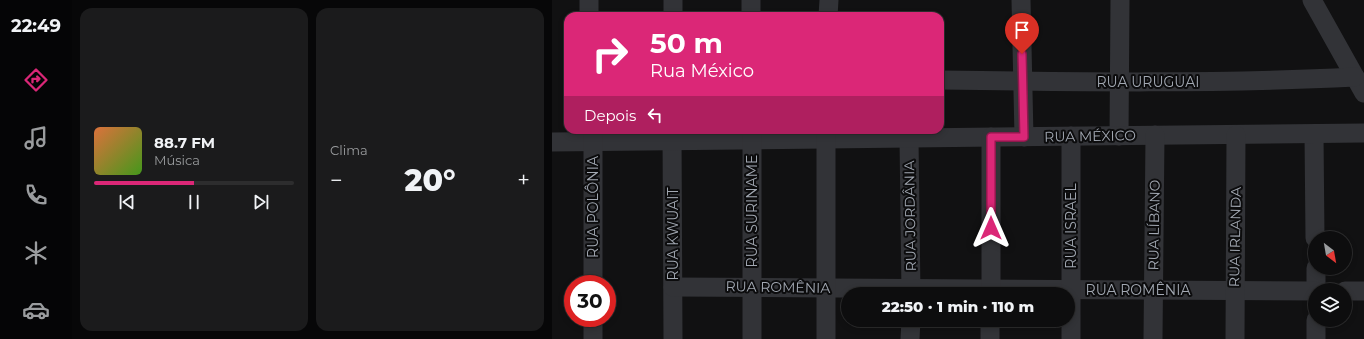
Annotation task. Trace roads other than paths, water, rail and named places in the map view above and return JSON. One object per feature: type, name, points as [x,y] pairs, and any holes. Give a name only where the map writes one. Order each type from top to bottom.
[{"type":"street","points":[[589,0],[590,12]]},
{"type":"street","points":[[672,0],[672,12]]},
{"type":"street","points":[[751,0],[751,12]]},
{"type":"street","points":[[828,12],[829,0]]},
{"type":"street","points":[[1021,0],[1024,137]]},
{"type":"street","points":[[1119,136],[1120,0]]},
{"type":"street","points":[[1312,0],[1360,85]]},
{"type":"street","name":"RUA URUGUAI","points":[[944,80],[1120,83],[1287,81],[1360,85]]},
{"type":"street","name":"RUA MÉXICO","points":[[552,142],[593,136],[826,135],[909,138],[1364,133]]},
{"type":"street","points":[[1314,134],[1315,231]]},
{"type":"street","name":"RUA SURINAME","points":[[752,135],[752,339]]},
{"type":"street","points":[[826,135],[826,339]]},
{"type":"street","name":"RUA LÍBANO","points":[[1153,339],[1155,135]]},
{"type":"street","name":"RUA IRLANDA","points":[[1235,339],[1234,290],[1236,135]]},
{"type":"street","name":"RUA POLÔNIA","points":[[593,136],[593,275]]},
{"type":"street","name":"RUA KWUAIT","points":[[672,136],[673,339]]},
{"type":"street","name":"RUA ISRAEL","points":[[1070,287],[1071,136]]},
{"type":"street","points":[[991,137],[991,287]]},
{"type":"street","name":"RUA JORDÂNIA","points":[[909,138],[911,287]]},
{"type":"street","name":"RUA ROMÊNIA","points":[[673,287],[841,288]]},
{"type":"street","name":"RUA ROMÊNIA","points":[[1075,290],[1308,290]]},
{"type":"street","points":[[1352,291],[1364,291]]},
{"type":"street","points":[[593,327],[593,339]]},
{"type":"street","points":[[910,339],[911,327]]},
{"type":"street","points":[[990,327],[990,339]]},
{"type":"street","name":"RUA ISRAEL","points":[[1071,327],[1071,339]]},
{"type":"street","points":[[1316,327],[1316,339]]}]
